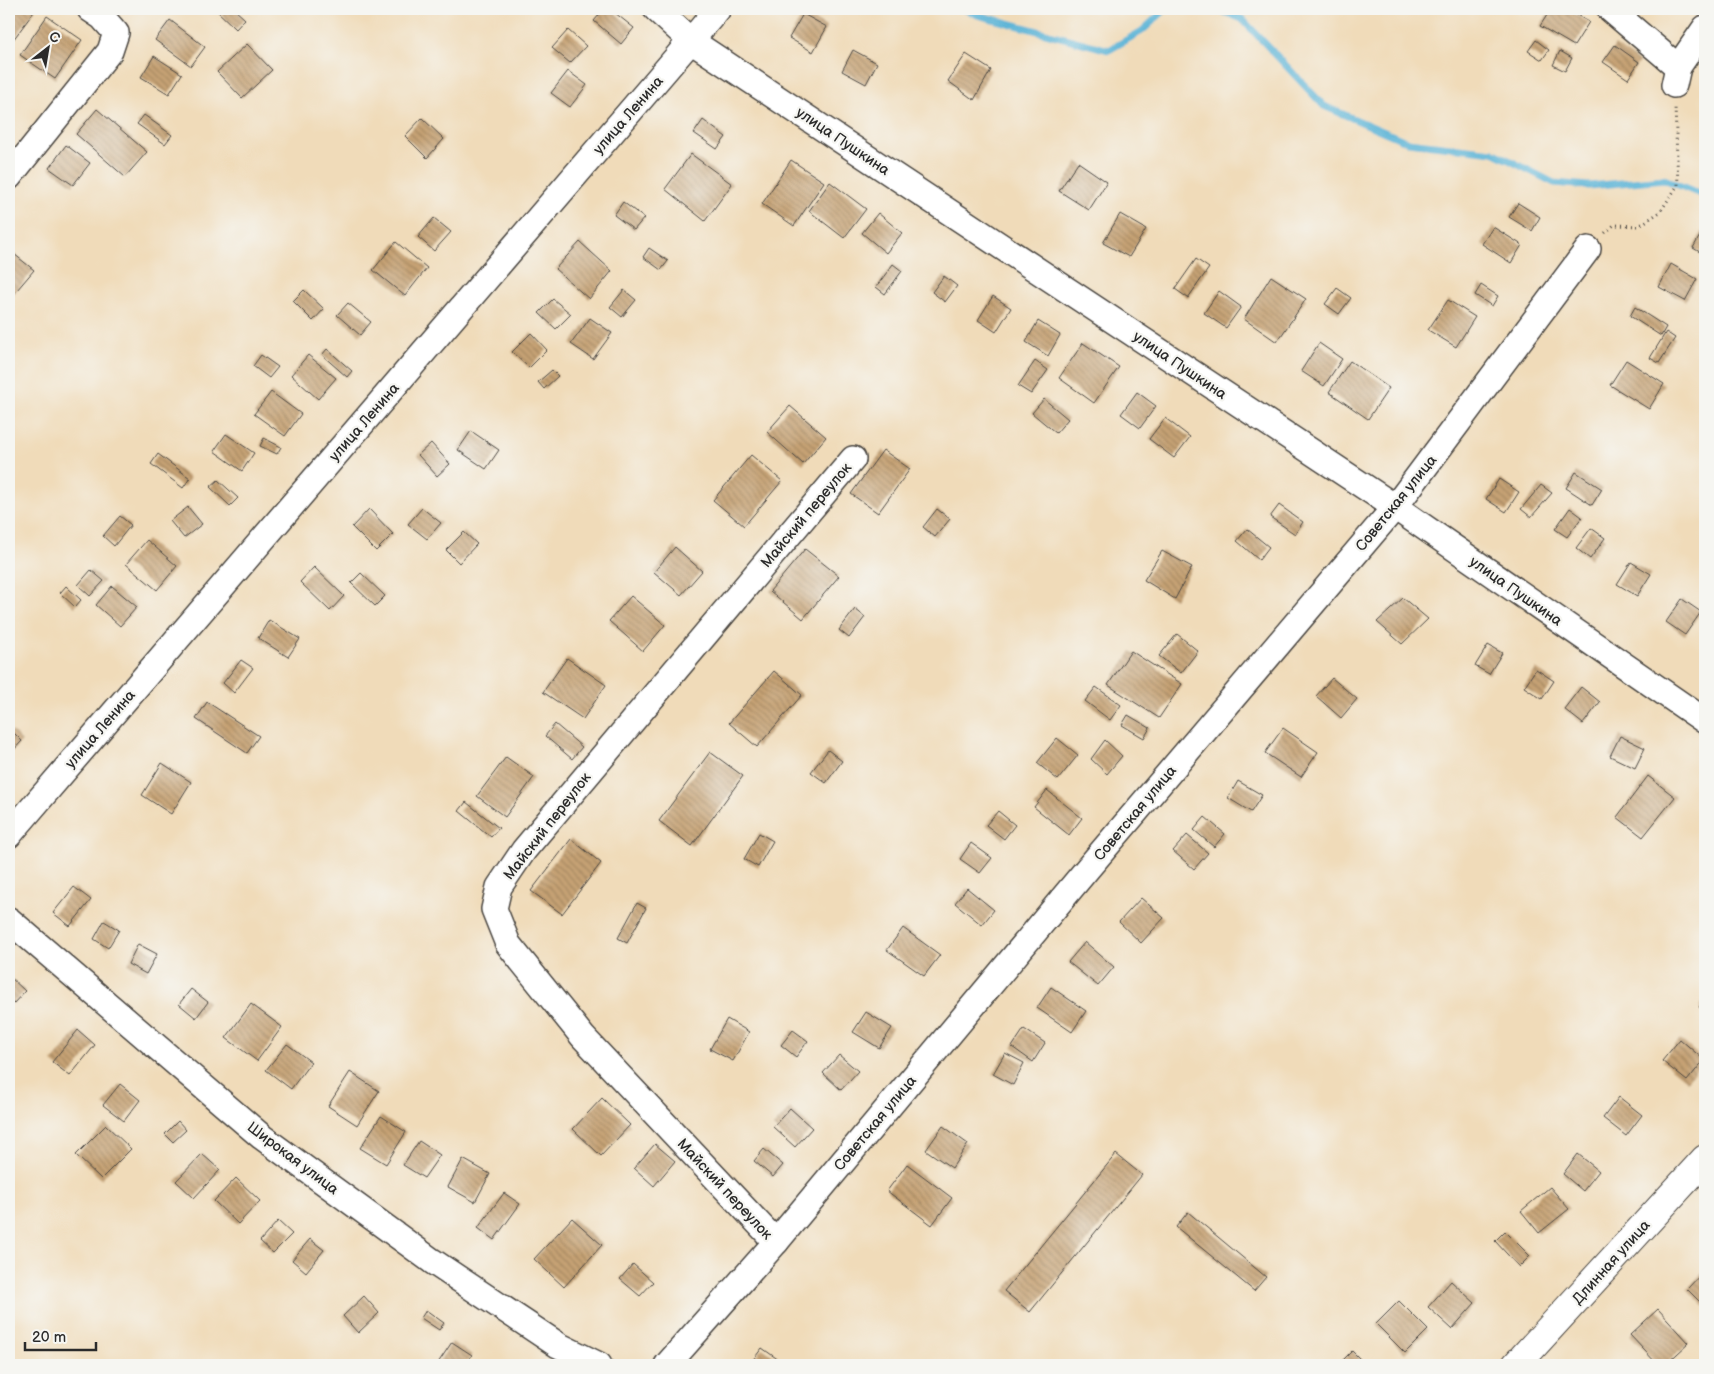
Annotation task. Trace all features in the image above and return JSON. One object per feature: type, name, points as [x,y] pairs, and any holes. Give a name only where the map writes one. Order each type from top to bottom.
[{"type":"main road","name":"Длинная улица","points":[[1516,1365],[1705,1159]]},
{"type":"street","points":[[9,177],[110,51],[116,32],[102,17],[90,9]]},
{"type":"street","name":"улица Пушкина","points":[[656,9],[691,41],[1395,507],[1705,721]]},
{"type":"street","name":"улица Ленина","points":[[9,834],[718,9]]},
{"type":"street","points":[[1610,9],[1676,76],[1705,28]]},
{"type":"street","name":"Советская улица","points":[[667,1365],[776,1242],[1088,868],[1395,507],[1588,249]]},
{"type":"street","name":"Майский переулок","points":[[776,1242],[583,1037],[508,944],[494,909],[499,887],[524,850],[853,459]]},
{"type":"street","name":"Широкая улица","points":[[9,920],[262,1136],[432,1261],[558,1344],[599,1365]]},
{"type":"path","points":[[1588,249],[1614,225],[1640,226],[1660,212],[1678,185],[1676,76]]},
{"type":"building","points":[[9,9],[36,9],[10,44],[9,43]]},
{"type":"building","points":[[215,9],[234,9],[245,19],[236,29]]},
{"type":"building","points":[[604,9],[610,9],[634,28],[621,44],[594,21]]},
{"type":"building","points":[[1551,9],[1566,9],[1589,22],[1574,46],[1540,26]]},
{"type":"building","points":[[803,14],[827,27],[813,52],[789,38]]},
{"type":"building","points":[[47,16],[82,40],[55,79],[20,55]]},
{"type":"building","points":[[170,20],[205,47],[191,66],[155,40]]},
{"type":"building","points":[[568,30],[586,46],[570,63],[552,48]]},
{"type":"building","points":[[1536,40],[1549,50],[1542,60],[1528,51]]},
{"type":"building","points":[[247,44],[272,70],[242,98],[217,72]]},
{"type":"building","points":[[1615,45],[1639,62],[1628,79],[1603,62]]},
{"type":"building","points":[[853,50],[877,63],[866,84],[842,71]]},
{"type":"building","points":[[1560,51],[1572,58],[1565,71],[1553,65]]},
{"type":"building","points":[[966,54],[991,70],[974,100],[948,81]]},
{"type":"building","points":[[154,56],[182,74],[169,94],[141,77]]},
{"type":"building","points":[[568,71],[587,85],[570,107],[551,93]]},
{"type":"building","points":[[97,109],[147,152],[125,177],[76,134]]},
{"type":"building","points":[[144,115],[172,135],[165,144],[137,124]]},
{"type":"building","points":[[422,118],[444,139],[427,158],[405,136]]},
{"type":"building","points":[[703,120],[726,137],[717,149],[694,133]]},
{"type":"building","points":[[66,145],[90,163],[73,185],[49,168]]},
{"type":"building","points":[[691,154],[732,184],[705,221],[665,189]]},
{"type":"building","points":[[791,160],[824,182],[794,226],[762,204]]},
{"type":"building","points":[[1078,162],[1107,182],[1089,210],[1059,191]]},
{"type":"building","points":[[830,182],[866,209],[844,238],[809,211]]},
{"type":"building","points":[[623,202],[644,218],[634,230],[614,215]]},
{"type":"building","points":[[1518,203],[1540,217],[1532,231],[1509,217]]},
{"type":"building","points":[[878,213],[902,233],[886,253],[862,233]]},
{"type":"building","points":[[1120,214],[1146,229],[1129,257],[1103,243]]},
{"type":"building","points":[[434,218],[451,232],[434,251],[418,237]]},
{"type":"building","points":[[1493,227],[1522,245],[1511,263],[1482,244]]},
{"type":"building","points":[[1705,227],[1705,255],[1693,248]]},
{"type":"building","points":[[396,242],[427,268],[405,296],[373,270]]},
{"type":"building","points":[[580,242],[612,271],[589,299],[555,269]]},
{"type":"building","points":[[649,248],[668,261],[661,270],[643,257]]},
{"type":"building","points":[[9,250],[34,270],[11,297],[9,296]]},
{"type":"building","points":[[1196,259],[1209,268],[1188,298],[1175,289]]},
{"type":"building","points":[[893,264],[902,271],[885,294],[876,287]]},
{"type":"building","points":[[1671,264],[1697,279],[1685,301],[1659,287]]},
{"type":"building","points":[[944,276],[957,286],[945,302],[932,292]]},
{"type":"building","points":[[1271,276],[1306,299],[1277,342],[1244,319]]},
{"type":"building","points":[[1481,285],[1498,296],[1492,306],[1475,295]]},
{"type":"building","points":[[1337,288],[1351,298],[1339,314],[1325,304]]},
{"type":"building","points":[[304,290],[324,309],[313,321],[293,301]]},
{"type":"building","points":[[624,290],[636,300],[622,317],[610,307]]},
{"type":"building","points":[[1219,291],[1241,307],[1226,328],[1204,313]]},
{"type":"building","points":[[993,296],[1011,308],[996,332],[978,320]]},
{"type":"building","points":[[553,299],[571,314],[556,329],[539,313]]},
{"type":"building","points":[[1448,300],[1475,317],[1456,347],[1428,330]]},
{"type":"building","points":[[348,303],[371,322],[360,335],[337,315]]},
{"type":"building","points":[[1635,307],[1666,327],[1661,336],[1630,316]]},
{"type":"building","points":[[590,318],[612,333],[593,359],[571,344]]},
{"type":"building","points":[[1038,321],[1060,335],[1048,356],[1026,342]]},
{"type":"building","points":[[1666,332],[1675,338],[1659,363],[1650,358]]},
{"type":"building","points":[[531,333],[547,350],[529,368],[512,352]]},
{"type":"building","points":[[1083,343],[1119,367],[1094,403],[1059,378]]},
{"type":"building","points":[[1319,343],[1342,359],[1324,386],[1301,371]]},
{"type":"building","points":[[327,349],[352,371],[347,377],[322,355]]},
{"type":"building","points":[[261,355],[278,367],[269,378],[253,366]]},
{"type":"building","points":[[308,355],[336,378],[318,399],[291,375]]},
{"type":"building","points":[[1626,360],[1664,384],[1649,409],[1610,385]]},
{"type":"building","points":[[1035,361],[1048,370],[1031,394],[1018,386]]},
{"type":"building","points":[[1350,361],[1389,388],[1368,419],[1329,392]]},
{"type":"building","points":[[552,370],[558,376],[544,389],[538,382]]},
{"type":"building","points":[[271,392],[301,414],[285,436],[254,414]]},
{"type":"building","points":[[1137,392],[1156,406],[1140,428],[1121,414]]},
{"type":"building","points":[[1044,399],[1068,419],[1056,433],[1032,413]]},
{"type":"building","points":[[790,406],[826,437],[803,464],[767,432]]},
{"type":"building","points":[[1165,418],[1190,437],[1174,458],[1149,439]]},
{"type":"building","points":[[471,431],[499,450],[486,469],[458,450]]},
{"type":"building","points":[[226,434],[254,453],[242,471],[214,451]]},
{"type":"building","points":[[264,438],[281,447],[277,454],[260,446]]},
{"type":"building","points":[[431,443],[450,464],[437,476],[418,455]]},
{"type":"building","points":[[883,450],[910,469],[878,513],[851,494]]},
{"type":"building","points":[[158,454],[190,478],[183,488],[151,464]]},
{"type":"building","points":[[751,455],[782,481],[744,526],[713,500]]},
{"type":"building","points":[[1576,472],[1602,489],[1592,505],[1566,488]]},
{"type":"building","points":[[1499,479],[1519,492],[1506,512],[1486,499]]},
{"type":"building","points":[[218,480],[238,498],[230,506],[210,487]]},
{"type":"building","points":[[1541,485],[1552,493],[1531,517],[1521,509]]},
{"type":"building","points":[[1279,505],[1303,522],[1295,534],[1270,517]]},
{"type":"building","points":[[188,507],[202,524],[184,538],[170,521]]},
{"type":"building","points":[[422,508],[441,523],[427,539],[408,524]]},
{"type":"building","points":[[1570,508],[1582,517],[1567,537],[1555,529]]},
{"type":"building","points":[[369,509],[393,534],[376,551],[352,527]]},
{"type":"building","points":[[937,509],[950,519],[935,537],[923,527]]},
{"type":"building","points":[[120,516],[131,525],[114,546],[103,536]]},
{"type":"building","points":[[1591,528],[1605,538],[1590,559],[1576,548]]},
{"type":"building","points":[[1247,529],[1269,547],[1259,560],[1237,541]]},
{"type":"building","points":[[464,532],[477,544],[459,563],[446,550]]},
{"type":"building","points":[[147,540],[177,566],[157,590],[126,564]]},
{"type":"building","points":[[675,547],[702,571],[681,595],[654,572]]},
{"type":"building","points":[[805,549],[839,576],[803,619],[770,591]]},
{"type":"building","points":[[1162,551],[1192,567],[1175,599],[1144,580]]},
{"type":"building","points":[[1631,562],[1651,574],[1637,596],[1617,584]]},
{"type":"building","points":[[314,567],[344,596],[330,611],[300,582]]},
{"type":"building","points":[[91,570],[104,581],[90,596],[78,585]]},
{"type":"building","points":[[361,573],[385,596],[375,606],[351,583]]},
{"type":"building","points":[[66,586],[81,600],[75,607],[60,593]]},
{"type":"building","points":[[112,586],[137,607],[120,626],[96,605]]},
{"type":"building","points":[[631,596],[665,625],[643,651],[609,621]]},
{"type":"building","points":[[1403,598],[1428,619],[1402,644],[1377,622]]},
{"type":"building","points":[[1682,599],[1701,612],[1685,635],[1666,622]]},
{"type":"building","points":[[855,609],[865,617],[849,638],[839,630]]},
{"type":"building","points":[[269,620],[300,639],[288,657],[258,638]]},
{"type":"building","points":[[1177,634],[1198,651],[1181,673],[1159,656]]},
{"type":"building","points":[[1488,645],[1502,653],[1489,674],[1475,666]]},
{"type":"building","points":[[1131,651],[1182,684],[1159,718],[1108,685]]},
{"type":"building","points":[[567,658],[606,685],[583,719],[543,692]]},
{"type":"building","points":[[241,660],[253,668],[234,693],[223,683]]},
{"type":"building","points":[[1536,669],[1554,681],[1542,699],[1524,687]]},
{"type":"building","points":[[774,671],[802,695],[757,747],[729,723]]},
{"type":"building","points":[[1332,678],[1357,699],[1341,718],[1316,696]]},
{"type":"building","points":[[1096,687],[1121,705],[1110,720],[1085,701]]},
{"type":"building","points":[[1581,687],[1600,702],[1583,724],[1564,709]]},
{"type":"building","points":[[207,702],[259,736],[247,753],[196,719]]},
{"type":"building","points":[[1128,715],[1150,728],[1144,738],[1122,725]]},
{"type":"building","points":[[555,724],[582,747],[572,759],[545,736]]},
{"type":"building","points":[[1283,728],[1318,752],[1301,777],[1265,753]]},
{"type":"building","points":[[12,731],[22,741],[9,755],[9,735]]},
{"type":"building","points":[[1620,736],[1645,748],[1635,768],[1610,756]]},
{"type":"building","points":[[1057,738],[1078,755],[1058,780],[1037,763]]},
{"type":"building","points":[[1105,740],[1122,756],[1107,774],[1091,759]]},
{"type":"building","points":[[828,750],[842,761],[826,783],[811,772]]},
{"type":"building","points":[[710,752],[743,776],[692,846],[659,821]]},
{"type":"building","points":[[506,757],[534,777],[505,817],[477,796]]},
{"type":"building","points":[[162,763],[191,782],[171,814],[142,795]]},
{"type":"building","points":[[1648,776],[1675,797],[1643,837],[1617,817]]},
{"type":"building","points":[[1238,781],[1262,795],[1251,812],[1228,798]]},
{"type":"building","points":[[1047,790],[1082,818],[1069,835],[1034,807]]},
{"type":"building","points":[[466,802],[499,828],[491,837],[459,811]]},
{"type":"building","points":[[998,811],[1015,825],[1004,839],[986,825]]},
{"type":"building","points":[[1205,817],[1225,834],[1214,847],[1194,830]]},
{"type":"building","points":[[759,833],[773,841],[758,867],[744,859]]},
{"type":"building","points":[[1187,835],[1208,853],[1194,869],[1173,851]]},
{"type":"building","points":[[571,839],[601,863],[562,914],[531,891]]},
{"type":"building","points":[[971,843],[992,858],[980,873],[960,859]]},
{"type":"building","points":[[74,887],[91,900],[70,926],[53,913]]},
{"type":"building","points":[[967,888],[994,910],[982,925],[955,903]]},
{"type":"building","points":[[1141,898],[1164,918],[1141,943],[1119,922]]},
{"type":"building","points":[[637,903],[646,908],[627,943],[618,938]]},
{"type":"building","points":[[104,921],[119,930],[108,948],[94,939]]},
{"type":"building","points":[[903,928],[940,955],[924,976],[887,950]]},
{"type":"building","points":[[1085,942],[1114,967],[1098,986],[1068,962]]},
{"type":"building","points":[[138,944],[157,954],[146,974],[128,964]]},
{"type":"building","points":[[9,976],[25,991],[13,1004],[9,1000]]},
{"type":"building","points":[[1051,987],[1086,1011],[1072,1032],[1037,1008]]},
{"type":"building","points":[[191,989],[208,1002],[196,1018],[179,1004]]},
{"type":"building","points":[[1705,999],[1705,1012],[1699,1007]]},
{"type":"building","points":[[251,1004],[282,1027],[257,1061],[226,1038]]},
{"type":"building","points":[[866,1012],[892,1028],[879,1048],[853,1032]]},
{"type":"building","points":[[727,1019],[749,1032],[733,1061],[710,1049]]},
{"type":"building","points":[[1024,1029],[1045,1043],[1033,1062],[1012,1047]]},
{"type":"building","points":[[78,1030],[95,1045],[70,1076],[52,1062]]},
{"type":"building","points":[[793,1030],[808,1041],[796,1057],[781,1045]]},
{"type":"building","points":[[1680,1039],[1704,1060],[1687,1081],[1662,1061]]},
{"type":"building","points":[[287,1044],[311,1062],[291,1089],[266,1070]]},
{"type":"building","points":[[1005,1053],[1024,1063],[1013,1085],[993,1074]]},
{"type":"building","points":[[839,1055],[858,1071],[841,1090],[823,1073]]},
{"type":"building","points":[[350,1072],[379,1091],[357,1125],[328,1106]]},
{"type":"building","points":[[120,1084],[140,1100],[124,1121],[103,1105]]},
{"type":"building","points":[[1619,1097],[1642,1115],[1626,1136],[1603,1118]]},
{"type":"building","points":[[602,1098],[630,1125],[601,1156],[573,1129]]},
{"type":"building","points":[[790,1108],[812,1128],[795,1147],[773,1127]]},
{"type":"building","points":[[381,1116],[406,1132],[386,1164],[360,1148]]},
{"type":"building","points":[[178,1121],[186,1130],[173,1142],[165,1134]]},
{"type":"building","points":[[106,1125],[131,1149],[101,1179],[76,1155]]},
{"type":"building","points":[[943,1126],[968,1144],[952,1168],[926,1150]]},
{"type":"building","points":[[419,1141],[440,1155],[424,1178],[403,1165]]},
{"type":"building","points":[[655,1144],[675,1161],[654,1186],[634,1168]]},
{"type":"building","points":[[764,1149],[783,1165],[773,1177],[754,1161]]},
{"type":"building","points":[[202,1154],[220,1170],[194,1198],[176,1181]]},
{"type":"building","points":[[1116,1154],[1142,1175],[1030,1312],[1004,1291]]},
{"type":"building","points":[[1578,1154],[1599,1171],[1583,1191],[1563,1174]]},
{"type":"building","points":[[463,1159],[490,1174],[475,1202],[448,1187]]},
{"type":"building","points":[[907,1164],[952,1198],[932,1225],[887,1191]]},
{"type":"building","points":[[236,1178],[260,1201],[238,1224],[214,1201]]},
{"type":"building","points":[[1550,1187],[1569,1209],[1539,1233],[1521,1211]]},
{"type":"building","points":[[504,1193],[520,1204],[494,1240],[478,1228]]},
{"type":"building","points":[[1188,1212],[1266,1277],[1254,1291],[1176,1227]]},
{"type":"building","points":[[572,1218],[602,1245],[564,1287],[534,1259]]},
{"type":"building","points":[[278,1221],[292,1234],[273,1253],[260,1241]]},
{"type":"building","points":[[1505,1231],[1530,1256],[1519,1267],[1495,1241]]},
{"type":"building","points":[[310,1239],[324,1250],[306,1272],[292,1260]]},
{"type":"building","points":[[633,1264],[653,1282],[640,1296],[620,1279]]},
{"type":"building","points":[[1705,1270],[1705,1307],[1687,1289]]},
{"type":"building","points":[[1451,1281],[1475,1303],[1452,1329],[1428,1307]]},
{"type":"building","points":[[364,1296],[379,1313],[358,1333],[343,1316]]},
{"type":"building","points":[[1399,1301],[1428,1330],[1405,1353],[1376,1324]]},
{"type":"building","points":[[1658,1309],[1689,1343],[1665,1365],[1658,1365],[1630,1335]]},
{"type":"building","points":[[426,1310],[444,1323],[439,1330],[421,1318]]},
{"type":"building","points":[[452,1342],[472,1355],[465,1365],[441,1365],[438,1363]]},
{"type":"building","points":[[762,1348],[786,1365],[749,1365]]},
{"type":"building","points":[[1352,1351],[1366,1365],[1338,1365]]},
{"type":"waterway","points":[[964,9],[978,15],[1109,50],[1142,31],[1166,9]]},
{"type":"waterway","points":[[1217,9],[1242,19],[1324,106],[1408,142],[1493,152],[1554,183],[1589,186],[1664,179],[1705,196]]}]
